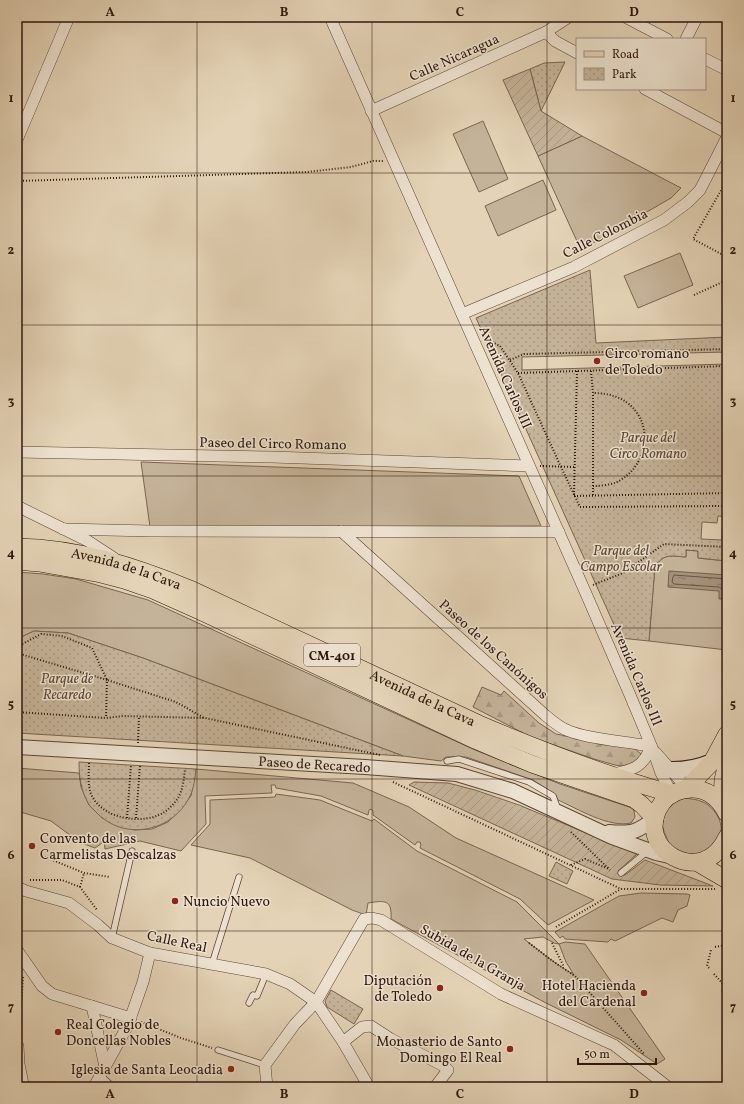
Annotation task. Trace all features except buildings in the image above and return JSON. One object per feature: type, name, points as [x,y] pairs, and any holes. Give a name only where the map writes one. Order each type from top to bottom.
[{"type":"main road","name":"Avenida de la Cava","points":[[17,547],[89,555],[149,572],[190,589],[524,743],[608,774],[679,791],[696,789],[706,792],[715,797],[725,809]]},
{"type":"main road","name":"Avenida de la Cava","points":[[17,561],[39,563],[101,574],[153,590],[475,740],[532,764],[634,799],[642,804],[655,819]]},
{"type":"main road","points":[[725,809],[724,780],[719,763],[727,734]]},
{"type":"main road","points":[[672,770],[688,770],[719,763]]},
{"type":"main road","points":[[719,763],[664,801],[658,809],[655,819],[655,829],[663,854],[688,863],[708,859],[717,854],[727,837]]},
{"type":"main road","points":[[698,862],[722,885]]},
{"type":"street","points":[[17,140],[69,17]]},
{"type":"street","name":"Avenida Carlos III","points":[[330,17],[584,588],[661,773],[679,791]]},
{"type":"street","name":"Calle Nicaragua","points":[[372,110],[546,32],[569,17]]},
{"type":"street","points":[[625,17],[665,38]]},
{"type":"street","points":[[686,38],[697,17]]},
{"type":"street","points":[[546,32],[555,41],[576,52]]},
{"type":"street","points":[[706,60],[727,70]]},
{"type":"street","points":[[647,90],[727,133]]},
{"type":"street","name":"Calle Colombia","points":[[462,314],[574,267],[664,220],[688,202],[700,190],[727,137]]},
{"type":"street","name":"Paseo del Circo Romano","points":[[17,452],[272,457],[529,466]]},
{"type":"street","points":[[17,506],[88,541],[123,564]]},
{"type":"street","points":[[63,529],[559,532]]},
{"type":"street","name":"Paseo de los Canónigos","points":[[341,531],[558,726],[582,735],[651,746]]},
{"type":"street","points":[[608,774],[632,770],[648,755],[651,746]]},
{"type":"street","name":"Avenida Carlos III","points":[[651,746],[672,770],[679,791]]},
{"type":"street","name":"Paseo de Recaredo","points":[[17,747],[365,767],[457,774],[513,790],[612,837],[663,854]]},
{"type":"street","points":[[630,832],[642,819],[641,809],[634,799]]},
{"type":"street","name":"Paseo de Recaredo","points":[[601,831],[622,833],[638,831],[655,819]]},
{"type":"street","name":"Calle Real","points":[[17,887],[69,903],[98,925],[112,938],[150,953],[266,974],[290,984],[316,1002]]},
{"type":"street","name":"Subida de la Granja","points":[[316,1002],[364,919],[372,918],[381,920],[501,994],[614,1045],[668,1087]]},
{"type":"street","points":[[17,950],[42,986],[52,994],[130,1018]]},
{"type":"street","points":[[94,1087],[128,1025],[150,953]]},
{"type":"street","points":[[267,1087],[265,1068],[295,1024],[316,1002],[343,1042],[369,1087]]},
{"type":"street","points":[[92,1006],[103,1071]]},
{"type":"street","points":[[343,1042],[362,1027],[371,1026],[391,1039],[442,1065],[448,1070],[435,1087]]},
{"type":"street","points":[[18,1046],[18,1065],[23,1084]]},
{"type":"lane","points":[[447,761],[459,759],[529,782],[553,796],[559,812]]},
{"type":"lane","points":[[112,938],[132,851]]},
{"type":"lane","points":[[621,873],[643,855],[649,853],[663,854]]},
{"type":"lane","points":[[212,964],[239,877]]},
{"type":"lane","points":[[249,1003],[253,995],[257,996],[266,974]]},
{"type":"lane","points":[[725,991],[727,1001]]},
{"type":"lane","points":[[218,1050],[265,1068]]},
{"type":"lane","points":[[103,1071],[113,1087]]},
{"type":"path","points":[[17,181],[307,172],[351,167],[373,161],[383,161],[392,157]]},
{"type":"path","points":[[727,180],[694,239],[727,257]]},
{"type":"path","points":[[694,295],[727,280]]},
{"type":"path","points":[[727,287],[727,306]]},
{"type":"path","points":[[474,342],[485,338],[500,346],[510,360],[518,373],[560,467],[580,507],[727,506]]},
{"type":"path","points":[[510,360],[524,354],[727,349]]},
{"type":"path","points":[[518,373],[727,366]]},
{"type":"path","points":[[574,496],[577,371]]},
{"type":"path","points":[[591,371],[593,392],[592,496]]},
{"type":"path","points":[[592,486],[616,482],[629,474],[639,463],[644,448],[645,433],[640,418],[631,405],[618,397],[593,392]]},
{"type":"path","points":[[529,466],[574,468]]},
{"type":"path","points":[[574,496],[727,493]]},
{"type":"path","points":[[584,588],[623,573],[664,544],[727,547]]},
{"type":"path","points":[[17,647],[41,634],[62,636],[92,648],[107,680],[106,718]]},
{"type":"path","points":[[17,653],[176,702],[205,718]]},
{"type":"path","points":[[17,712],[106,718],[123,716],[205,718],[380,755]]},
{"type":"path","points":[[138,744],[139,716]]},
{"type":"path","points":[[89,763],[89,786],[92,797],[99,806],[110,813],[127,818],[143,819],[164,813],[178,798],[182,789],[185,769]]},
{"type":"path","points":[[127,818],[130,765]]},
{"type":"path","points":[[136,818],[140,766]]},
{"type":"path","points":[[392,781],[621,889],[722,885]]},
{"type":"path","points":[[567,828],[610,870],[585,859],[571,866]]},
{"type":"path","points":[[45,857],[84,873],[110,877]]},
{"type":"path","points":[[80,887],[84,873]]},
{"type":"path","points":[[556,927],[621,889]]},
{"type":"path","points":[[529,943],[575,976],[645,1055]]},
{"type":"path","points":[[552,943],[564,968]]},
{"type":"path","points":[[714,947],[727,945]]},
{"type":"path","points":[[709,968],[707,966],[711,950]]},
{"type":"path","points":[[18,1046],[24,962]]},
{"type":"path","points":[[714,974],[723,983],[725,991]]},
{"type":"path","points":[[130,1018],[181,1038],[218,1050]]},
{"type":"green space","points":[[565,62],[541,111],[530,69],[544,63]]},
{"type":"green space","points":[[530,69],[541,111],[582,136],[538,156],[503,80]]},
{"type":"green space","points":[[483,121],[508,179],[479,192],[453,134]]},
{"type":"green space","points":[[582,136],[681,188],[671,198],[581,250],[538,156]]},
{"type":"green space","points":[[543,180],[556,210],[498,236],[485,206]]},
{"type":"green space","points":[[680,253],[693,285],[638,308],[624,276]]},
{"type":"green space","name":"Parque del Circo Romano","points":[[590,270],[596,343],[727,337],[727,352],[522,357],[522,370],[727,364],[727,517],[718,516],[717,523],[702,522],[701,539],[722,540],[722,528],[727,529],[727,561],[698,558],[698,551],[686,550],[686,557],[665,557],[655,566],[649,641],[620,638],[476,318]]},
{"type":"green space","points":[[141,462],[519,476],[541,526],[150,527]]},
{"type":"green space","points":[[686,550],[698,551],[698,558],[727,561],[727,650],[649,641],[655,566],[665,557],[686,557]]},
{"type":"green space","points":[[17,572],[76,579],[148,600],[475,750],[560,784],[632,808],[635,817],[631,823],[622,824],[613,823],[594,817],[558,800],[555,794],[533,780],[466,757],[446,757],[441,761],[403,756],[143,658],[68,633],[34,631],[17,639]]},
{"type":"green space","name":"Parque de Recaredo","points":[[34,631],[68,633],[143,658],[403,756],[17,733],[17,639]]},
{"type":"green space","points":[[482,687],[501,695],[504,691],[539,723],[556,734],[635,749],[641,754],[640,760],[626,767],[615,765],[531,737],[473,707]]},
{"type":"green space","points":[[79,762],[196,769],[190,796],[182,808],[172,818],[160,825],[147,829],[134,830],[120,827],[107,821],[90,806],[82,788]]},
{"type":"green space","points":[[17,768],[79,773],[81,787],[89,805],[102,818],[134,830],[152,829],[168,822],[191,796],[196,769],[353,783],[409,807],[456,838],[594,900],[548,925],[520,899],[420,848],[420,842],[417,842],[415,845],[373,815],[373,811],[371,809],[369,810],[368,815],[321,796],[276,788],[275,785],[271,785],[272,793],[205,796],[206,824],[181,851],[140,841],[105,849],[104,840],[102,840],[102,843],[95,848],[74,840],[74,838],[51,821],[17,811]]},
{"type":"green space","points":[[414,782],[448,783],[475,790],[519,805],[637,854],[618,871],[625,875],[645,860],[713,886],[660,885],[612,879],[409,785]]},
{"type":"green space","points":[[276,794],[320,800],[372,821],[374,819],[417,851],[517,902],[559,944],[565,942],[585,944],[665,1059],[657,1064],[621,1040],[544,1002],[391,919],[390,908],[387,903],[368,903],[366,915],[352,910],[250,858],[191,845],[210,824],[210,800],[275,797]],"holes":[[[543,937],[559,944],[566,962],[574,975],[524,939]]]},
{"type":"green space","points":[[684,798],[698,800],[707,804],[711,807],[719,819],[721,824],[720,836],[718,841],[708,852],[687,854],[673,848],[670,845],[663,829],[662,817],[667,808]]},
{"type":"green space","points":[[556,862],[573,871],[567,884],[549,876]]},
{"type":"green space","points":[[641,893],[690,895],[687,906],[678,910],[673,922],[662,918],[615,941],[611,939],[608,942],[565,939],[563,936],[560,938],[555,932],[619,896]]},
{"type":"green space","points":[[331,990],[363,1009],[354,1024],[327,1007],[325,1001]]},
{"type":"water","points":[[669,571],[727,575],[726,599],[719,599],[719,591],[668,587]]},
{"type":"place","name":"Circo romano de Toledo","points":[[597,361]]},
{"type":"place","name":"Convento de las Carmelistas Descalzas","points":[[32,846]]},
{"type":"place","name":"Nuncio Nuevo","points":[[175,901]]},
{"type":"place","name":"Diputación de Toledo","points":[[440,988]]},
{"type":"place","name":"Hotel Hacienda del Cardenal","points":[[644,993]]},
{"type":"place","name":"Real Colegio de Doncellas Nobles","points":[[58,1032]]},
{"type":"place","name":"Monasterio de Santo Domingo El Real","points":[[510,1049]]},
{"type":"place","name":"Iglesia de Santa Leocadia","points":[[231,1069]]},
{"type":"park label","name":"Parque del Campo Escolar","points":[[621,558]]}]
